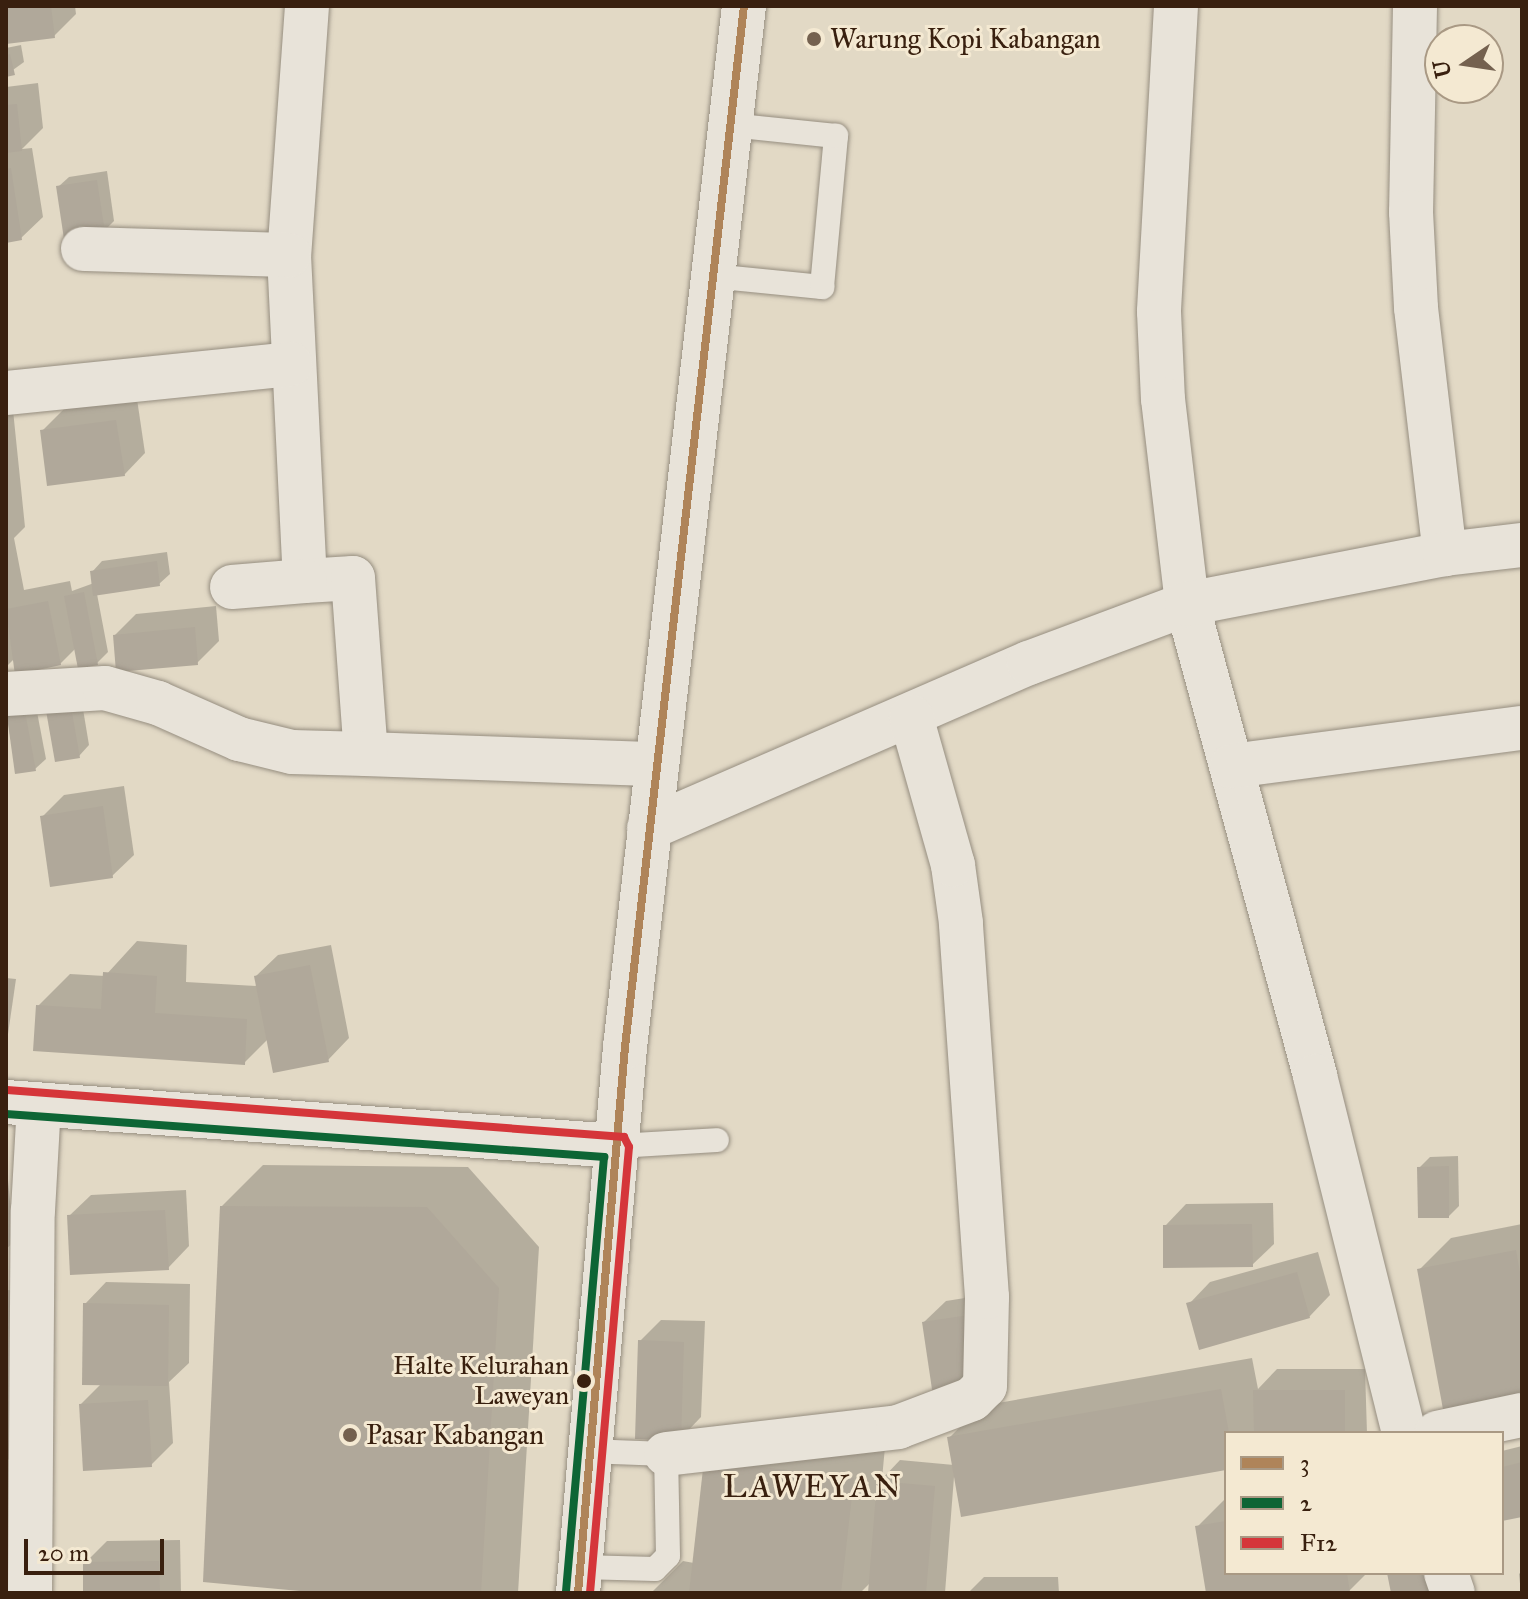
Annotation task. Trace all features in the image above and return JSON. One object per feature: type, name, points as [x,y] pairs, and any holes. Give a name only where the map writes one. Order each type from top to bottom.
[{"type":"street","points":[[305,581],[291,364],[289,255],[307,6]]},
{"type":"street","points":[[579,1580],[586,1451],[649,828],[744,6]]},
{"type":"street","points":[[1176,6],[1159,312],[1163,399],[1187,604],[1232,766],[1403,1431]]},
{"type":"street","points":[[1415,6],[1411,212],[1415,295],[1445,554]]},
{"type":"street","points":[[83,249],[289,255]]},
{"type":"street","points":[[6,393],[291,364]]},
{"type":"street","points":[[649,828],[1085,640],[1187,604],[1445,554],[1522,545]]},
{"type":"street","points":[[232,587],[353,578],[366,754]]},
{"type":"street","points":[[6,694],[125,691],[239,739],[292,752],[656,764]]},
{"type":"street","points":[[666,1454],[898,1427],[972,1399],[985,1386],[987,1297],[961,923],[953,865],[911,717]]},
{"type":"street","points":[[1232,766],[1522,728]]},
{"type":"street","points":[[30,1593],[33,1227],[23,1103],[617,1146]]},
{"type":"street","points":[[1446,1431],[1522,1415]]},
{"type":"lane","points":[[711,276],[822,287],[836,136],[729,125]]},
{"type":"lane","points":[[617,1146],[717,1140]]},
{"type":"lane","points":[[579,1580],[655,1569],[667,1563],[666,1454],[586,1451]]},
{"type":"building","points":[[6,6],[51,6],[55,38],[6,44]]},
{"type":"building","points":[[10,54],[15,75],[6,77],[6,55]]},
{"type":"building","points":[[17,104],[22,151],[6,153],[6,105]]},
{"type":"building","points":[[11,168],[22,240],[6,243],[6,169]]},
{"type":"building","points":[[97,180],[105,233],[64,239],[56,186]]},
{"type":"building","points":[[116,420],[125,476],[47,486],[40,430]]},
{"type":"building","points":[[157,561],[160,586],[93,596],[90,571]]},
{"type":"building","points":[[84,592],[98,665],[78,669],[64,596]]},
{"type":"building","points":[[48,601],[61,665],[15,675],[6,609]]},
{"type":"building","points":[[195,627],[198,665],[116,672],[113,635]]},
{"type":"building","points":[[70,701],[80,758],[55,762],[45,705]]},
{"type":"building","points":[[24,706],[36,771],[15,774],[6,709]]},
{"type":"building","points":[[103,806],[113,878],[50,887],[40,816]]},
{"type":"building","points":[[310,965],[329,1062],[273,1073],[254,976]]},
{"type":"building","points":[[103,972],[157,976],[155,1013],[247,1019],[245,1065],[33,1051],[36,1005],[101,1009]]},
{"type":"building","points":[[1449,1166],[1449,1218],[1418,1218],[1417,1167]]},
{"type":"building","name":"Pasar Kabangan","points":[[220,1206],[427,1207],[499,1288],[481,1593],[321,1593],[203,1582]]},
{"type":"building","points":[[165,1210],[169,1270],[70,1275],[67,1215]]},
{"type":"building","points":[[1252,1224],[1253,1267],[1163,1268],[1163,1225]]},
{"type":"building","points":[[1516,1250],[1522,1284],[1522,1406],[1445,1420],[1417,1269]]},
{"type":"building","points":[[1297,1272],[1310,1318],[1199,1350],[1186,1303]]},
{"type":"building","points":[[83,1303],[169,1305],[168,1386],[82,1385]]},
{"type":"building","points":[[969,1315],[980,1389],[933,1396],[922,1322]]},
{"type":"building","points":[[638,1340],[684,1342],[681,1441],[635,1439]]},
{"type":"building","points":[[1221,1389],[1229,1431],[1224,1431],[1224,1470],[961,1517],[947,1437]]},
{"type":"building","points":[[1253,1390],[1345,1390],[1345,1431],[1254,1431]]},
{"type":"building","points":[[148,1400],[152,1467],[83,1471],[79,1404]]},
{"type":"building","points":[[704,1460],[854,1478],[841,1593],[689,1593]]},
{"type":"building","points":[[1522,1462],[1522,1517],[1504,1521],[1504,1466]]},
{"type":"building","points":[[877,1481],[935,1486],[926,1593],[868,1593]]},
{"type":"building","points":[[1224,1521],[1224,1575],[1347,1575],[1350,1593],[1206,1593],[1195,1526]]},
{"type":"building","points":[[159,1561],[160,1593],[83,1593],[83,1562]]},
{"type":"building","points":[[1387,1575],[1430,1575],[1434,1593],[1391,1593]]},
{"type":"transit line","name":"3","points":[[578,1593],[625,1047],[744,6]]},
{"type":"transit line","name":"F12","points":[[7,1090],[624,1137],[629,1147],[590,1593]]},
{"type":"transit line","name":"2","points":[[6,1114],[604,1157],[566,1592]]},
{"type":"place","name":"Warung Kopi Kabangan","points":[[814,39]]},
{"type":"place","name":"Halte Kelurahan Laweyan","points":[[584,1381]]},
{"type":"place","name":"Pasar Kabangan","points":[[350,1435]]},
{"type":"district","name":"LAWEYAN","points":[[813,1487]]}]
